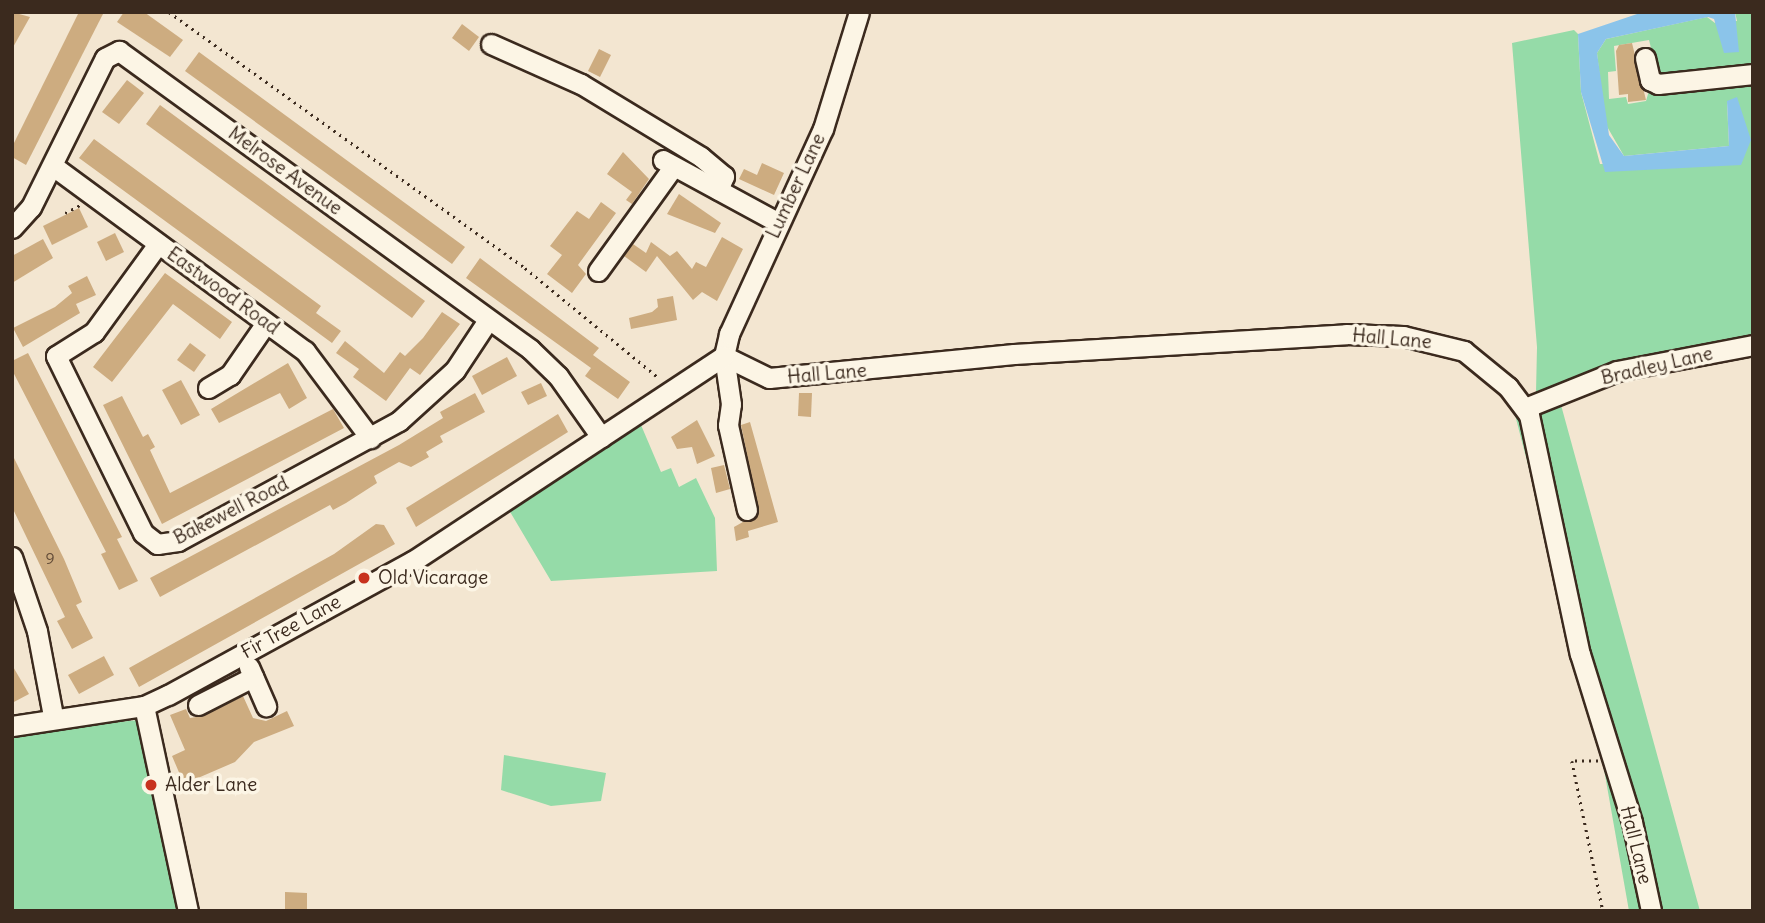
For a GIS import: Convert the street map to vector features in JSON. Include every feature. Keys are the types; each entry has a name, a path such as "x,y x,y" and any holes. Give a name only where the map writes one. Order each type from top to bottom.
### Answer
{"street":[{"name":"Lumber Lane","path":"724,356 733,321 823,129 859,12"},
{"path":"491,44 581,84 701,157 724,176 718,190"},
{"name":"Melrose Avenue","path":"12,228 31,207 105,58 119,51 550,366 601,437"},
{"path":"1645,58 1650,80 1658,84 1753,74"},
{"path":"598,271 668,163 779,223"},
{"name":"Eastwood Road","path":"53,166 314,359 370,438"},
{"name":"Bakewell Road","path":"158,244 94,332 56,356 147,538 173,543 370,438 438,388 488,320"},
{"path":"208,388 230,374 266,323"},
{"name":"Hall Lane","path":"724,356 769,378 814,377 1014,354 1346,334 1403,336 1464,351 1527,412 1580,654 1613,761 1651,911"},
{"name":"Bradley Lane","path":"1527,412 1617,371 1753,345"},
{"name":"Fir Tree Lane","path":"12,726 53,716 144,706 414,561 724,356"},
{"path":"724,356 732,404 728,425 747,510"},
{"path":"12,557 37,631 53,716"},
{"path":"243,654 266,706"},
{"path":"198,705 253,677"},
{"path":"144,706 188,911"}],"path":[{"path":"169,12 525,268 634,354 671,391"},
{"path":"65,213 87,201"},
{"path":"1603,911 1572,761 1613,761"}],"green space":[{"path":"1735,12 1753,12 1753,71 1659,80 1649,40 1614,46 1616,71 1608,72 1609,99 1626,97 1628,104 1646,101 1650,87 1753,77 1753,338 1536,392 1537,347 1512,43 1574,30 1578,34 1581,92 1600,164 1741,165 1727,101 1729,146 1624,156 1605,123 1597,53 1606,39 1707,17 1715,23 1737,21"},
{"path":"1512,403 1561,405 1700,911 1629,911 1599,741"},
{"path":"641,425 661,472 671,468 679,487 696,478 715,518 717,571 551,581 509,510"},
{"path":"139,720 180,911 12,911 12,738 25,731"},
{"path":"504,755 606,773 601,801 551,806 501,790"}],"water":[{"path":"1643,12 1735,12 1739,52 1724,53 1714,19 1708,17 1606,39 1597,53 1609,135 1624,156 1729,146 1727,101 1737,97 1751,140 1741,165 1605,172 1581,92 1578,34"}],"building":[{"path":"12,12 30,17 12,49"},
{"path":"79,12 104,12 26,165 12,157 12,147"},
{"path":"124,12 144,12 183,40 170,57 117,22"},
{"path":"462,24 479,37 469,51 452,38"},
{"path":"1632,43 1646,100 1628,102 1628,94 1619,95 1616,51 1619,45"},
{"path":"599,49 611,55 600,77 588,71"},
{"path":"199,52 465,247 452,264 185,71"},
{"path":"127,80 144,93 119,124 102,112"},
{"path":"160,105 425,301 412,318 146,124"},
{"path":"94,139 321,306 316,313 341,331 332,343 79,158"},
{"path":"623,152 649,179 632,204 626,200 632,192 607,174"},
{"path":"762,163 784,173 774,195 739,179 744,169 757,175"},
{"path":"679,194 721,223 715,233 667,214"},
{"path":"601,202 616,213 578,265 586,274 572,293 547,274 562,255 550,246 577,211 589,219"},
{"path":"79,208 88,227 52,245 43,226"},
{"path":"115,233 124,252 106,261 97,242"},
{"path":"722,237 743,249 717,301 702,292 693,300 657,256 646,272 624,256 633,244 646,253 651,242 670,256 677,251 692,269 696,262 706,267"},
{"path":"43,239 53,258 12,283 12,256"},
{"path":"480,258 599,348 593,355 630,382 618,399 585,376 591,368 466,278"},
{"path":"165,273 232,322 220,339 173,304 112,382 93,367"},
{"path":"87,276 96,295 76,304 80,313 23,347 13,328 55,307 72,293 68,286"},
{"path":"673,296 677,320 631,329 629,318 652,312 658,307 657,299"},
{"path":"442,312 460,324 420,375 410,368 386,401 353,377 359,369 336,353 345,341 384,373 400,352 405,356 423,338"},
{"path":"190,343 206,355 194,372 177,360"},
{"path":"28,353 122,537 117,539 138,581 119,590 101,554 106,552 12,370 12,361"},
{"path":"507,357 517,376 482,395 472,376"},
{"path":"288,363 307,398 289,409 280,393 219,423 211,409"},
{"path":"181,380 200,415 181,425 162,390"},
{"path":"541,383 547,396 528,405 521,392"},
{"path":"475,393 485,412 440,436 443,442 426,452 429,457 411,467 399,462 374,476 377,483 346,503 333,510 330,505 160,597 150,578 399,445 443,418 440,412"},
{"path":"799,393 812,393 811,417 798,416"},
{"path":"122,396 143,437 148,434 155,447 150,450 170,493 333,409 344,428 162,524 103,405"},
{"path":"558,414 568,432 416,527 406,508"},
{"path":"697,420 715,456 697,464 692,447 677,449 671,437"},
{"path":"750,422 778,522 748,531 749,537 736,541 734,527 759,513 741,425"},
{"path":"12,454 64,559 82,602 76,605 93,638 72,649 57,621 65,617 12,507"},
{"path":"724,465 730,489 716,493 711,468"},
{"path":"376,524 384,525 395,544 139,687 129,668 334,554"},
{"path":"104,656 114,675 79,694 68,675"},
{"path":"12,665 29,694 12,703"},
{"path":"243,696 253,718 266,721 287,711 294,726 254,742 235,762 184,784 172,756 185,750 170,715 186,709 190,718 203,716"},
{"path":"285,892 307,893 307,911 285,911"}],"place":[{"name":"Old Vicarage","path":"364,578"},
{"name":"Alder Lane","path":"151,785"}]}
